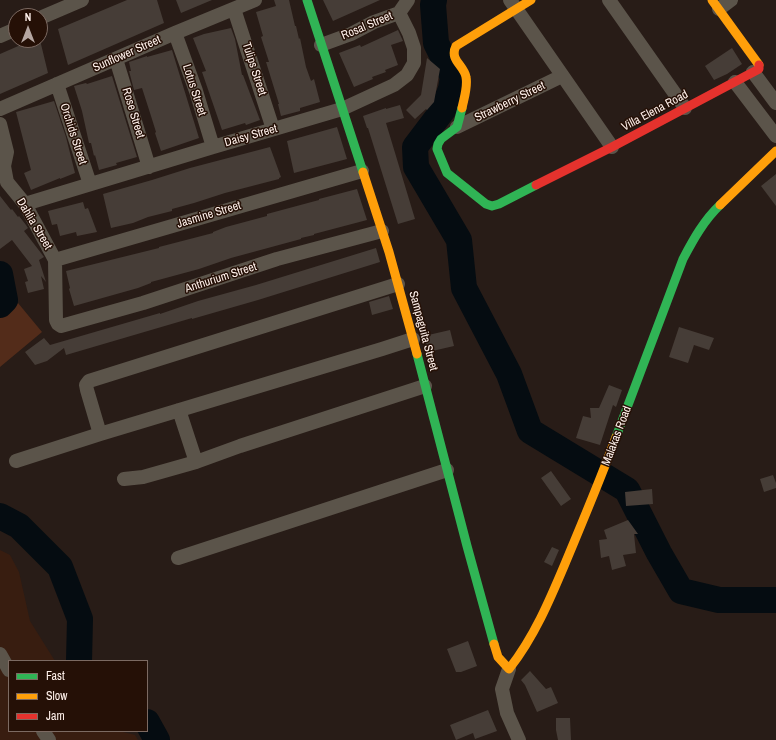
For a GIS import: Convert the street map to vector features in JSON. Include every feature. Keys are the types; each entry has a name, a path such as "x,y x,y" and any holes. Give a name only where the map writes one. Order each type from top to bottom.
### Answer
{"street":[{"path":"48,15 82,0"},
{"name":"Sunflower Street","path":"0,109 175,33 256,0"},
{"name":"Sampaguita Street","path":"307,0 389,252 498,657 509,668"},
{"name":"Rosal Street","path":"322,45 351,34 374,22 399,13 408,0"},
{"path":"457,127 466,90 466,76 454,56 456,46 513,5 531,0"},
{"path":"609,0 685,108"},
{"path":"731,0 716,4 759,65 759,69 753,72 776,103"},
{"path":"513,5 612,147"},
{"name":"Tulips Street","path":"234,9 273,129"},
{"name":"Daisy Street","path":"25,204 342,109 394,85 407,75 414,63 414,48 409,33 399,13"},
{"name":"Lotus Street","path":"175,33 196,91 213,147"},
{"name":"Rose Street","path":"116,59 149,167"},
{"name":"Villa Elena Road","path":"457,127 440,140 438,144 437,149 447,173 486,204 492,206 499,204 612,147 753,72"},
{"name":"Strawberry Street","path":"457,127 562,76"},
{"path":"735,82 776,136"},
{"name":"Orchids Street","path":"57,84 90,184"},
{"name":"Dahlia Street","path":"0,124 7,152 4,166 7,182 25,204 55,260 56,320 61,326"},
{"name":"Malakas Road","path":"519,740 506,713 502,689 509,668 520,655 547,606 596,491 683,259 698,233 715,209 776,151"},
{"name":"Jasmine Street","path":"55,260 138,237 362,170"},
{"name":"Anthurium Street","path":"61,326 144,303 277,259 382,232"},
{"path":"100,434 87,390 86,385 88,380 398,284"},
{"path":"16,461 179,410 382,350 413,339"},
{"path":"124,478 142,477 196,462 240,446 425,386"},
{"path":"179,410 196,462"},
{"path":"178,558 447,470"},
{"path":"0,654 8,668"}],"shaded area":[{"path":"18,303 42,332 0,367 0,318"},
{"path":"0,550 10,555 19,572 30,621 54,660 8,660 8,732 123,732 135,735 138,740 0,740"}],"building":[{"path":"127,0 157,0 164,23 68,65 58,29"},
{"path":"176,0 212,0 181,13"},
{"path":"274,0 289,0 295,26 299,39 300,38 306,67 311,81 314,79 320,102 300,108 300,111 281,116 279,104 266,62 269,62 261,37 263,36 256,12 276,6"},
{"path":"323,0 380,0 333,21"},
{"path":"231,28 235,39 242,75 260,120 246,125 245,123 222,130 202,72 206,71 193,38"},
{"path":"398,30 403,41 391,45 398,65 385,70 386,72 372,77 373,79 354,87 339,53 360,45 361,47"},
{"path":"14,48 42,48 48,73 0,94 0,54"},
{"path":"732,48 742,64 727,74 714,80 705,66"},
{"path":"172,50 199,138 161,151 142,88 134,90 129,71 131,71 129,62"},
{"path":"427,58 440,69 434,102 427,110 426,109 415,119 406,110 421,95"},
{"path":"112,76 137,157 99,170 91,143 89,143 82,111 74,86 87,84"},
{"path":"54,101 66,137 75,173 31,190 24,173 31,170 16,112"},
{"path":"400,105 404,118 386,123 415,219 398,224 363,116"},
{"path":"337,127 347,159 294,173 287,141"},
{"path":"270,147 281,177 279,179 225,193 172,209 172,211 148,217 133,223 111,228 103,194 190,168"},
{"path":"776,174 776,206 761,186"},
{"path":"357,189 367,220 231,258 199,269 151,282 138,288 74,306 66,271 213,233 226,227 267,216 267,214"},
{"path":"0,196 26,225 28,228 24,231 44,257 39,260 46,282 41,276 44,289 28,293 25,282 28,281 24,269 32,266 12,240 0,249"},
{"path":"83,202 85,209 88,208 97,232 77,236 76,232 60,236 57,224 52,225 48,211"},
{"path":"376,248 380,262 258,300 66,355 64,348 47,361 35,365 25,352 44,338 50,345 160,314 198,301 256,285"},
{"path":"389,296 393,309 372,315 369,302"},
{"path":"679,327 714,338 709,350 694,345 688,363 669,357"},
{"path":"450,330 454,346 428,352 424,336"},
{"path":"609,385 622,390 616,407 613,405 600,445 576,438 583,416 591,418 590,408 599,408"},
{"path":"551,471 571,499 561,506 541,478"},
{"path":"773,475 776,488 764,492 760,479"},
{"path":"652,489 653,504 626,506 625,492"},
{"path":"628,520 638,534 634,534 636,553 623,555 626,566 612,570 609,556 601,558 599,540 607,539 604,530"},
{"path":"552,547 559,550 552,566 544,562"},
{"path":"468,641 477,666 461,672 456,672 447,649"},
{"path":"530,671 546,689 551,687 558,703 537,712 525,685 521,680"},
{"path":"488,710 497,731 475,739 473,733 456,740 450,725"},
{"path":"556,718 570,718 571,740 558,740"}],"waterway":[{"path":"434,0 433,5 436,43 453,77 451,89 443,110 415,147 416,167 459,240 464,288 509,374 530,431 627,490 659,553 681,591 719,600 776,600"},
{"path":"0,274 5,300 0,305"},
{"path":"0,516 19,526 60,567 80,619 79,660"},
{"path":"148,724 157,740"}],"traffic: fast":[{"path":"307,0 363,172"},
{"path":"462,108 457,127 441,139 438,144 437,149 447,173 486,204 492,206 499,204 536,185"},
{"path":"616,437 683,259 704,224 720,205"},
{"path":"417,354 494,644"}],"traffic: slow":[{"path":"462,108 466,92 466,77 454,55 456,46 531,0"},
{"path":"712,0 759,65"},
{"path":"720,205 776,151"},
{"path":"363,172 389,252 417,354"},
{"path":"494,644 498,657 509,669 535,630 548,602 616,437"}],"traffic: jam":[{"path":"536,185 612,147 759,69 759,65"}]}
